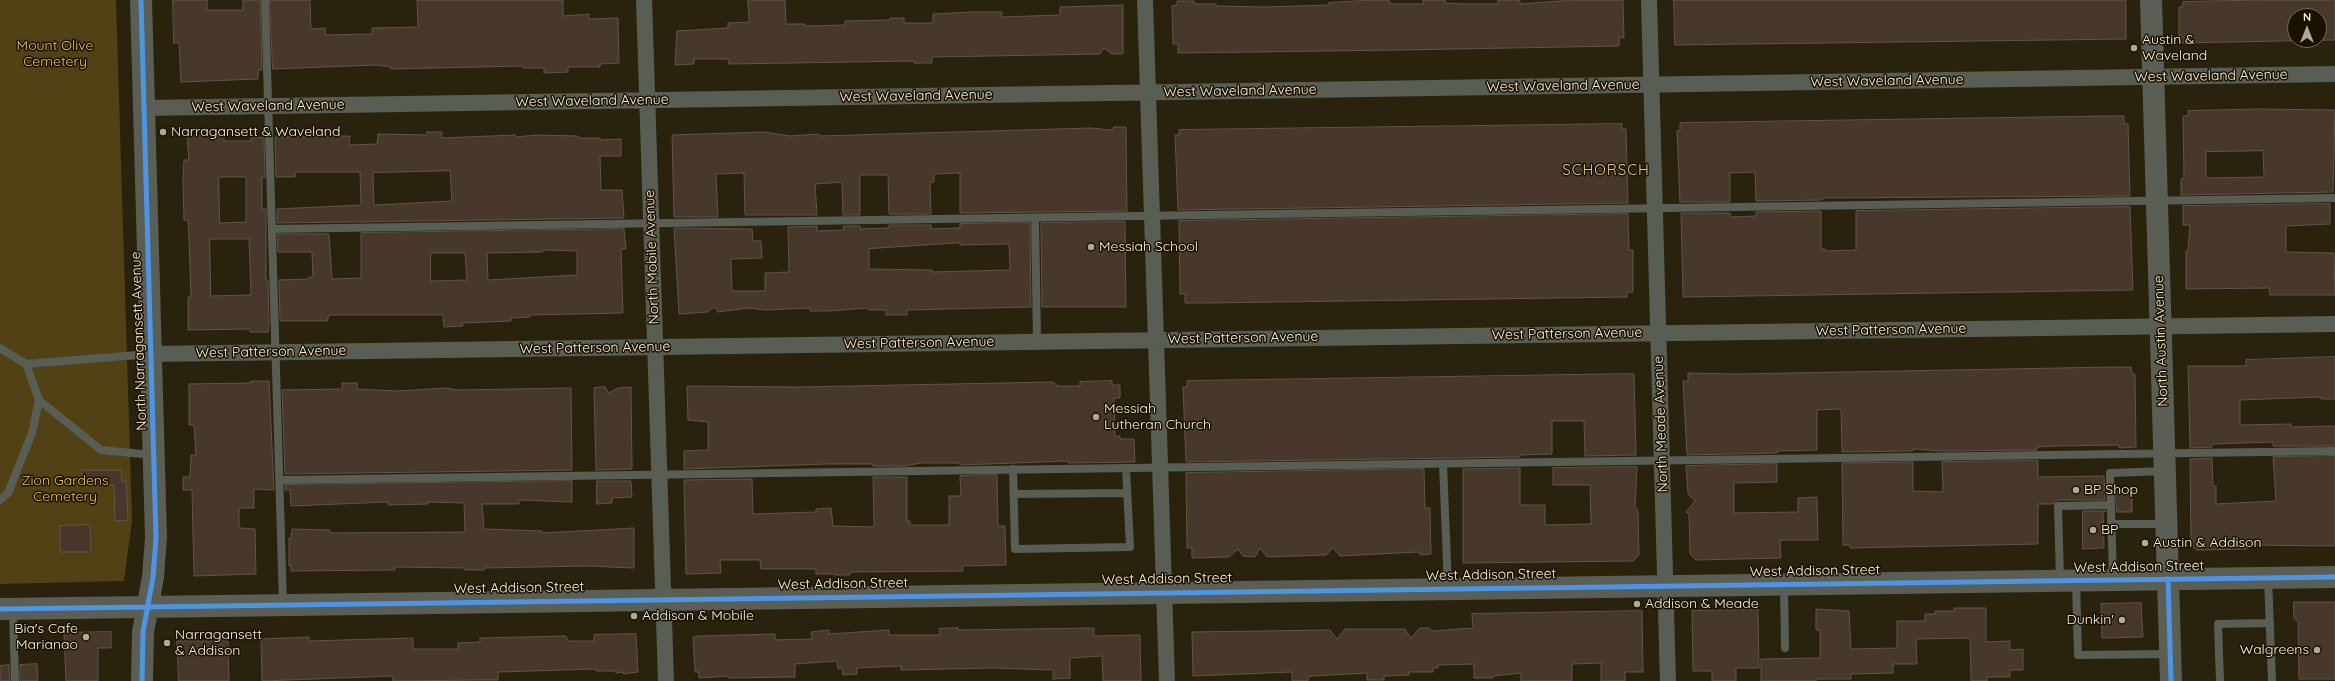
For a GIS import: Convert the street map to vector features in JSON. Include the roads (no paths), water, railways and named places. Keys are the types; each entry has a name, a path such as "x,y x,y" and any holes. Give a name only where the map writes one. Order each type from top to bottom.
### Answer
{"street":[{"name":"North Narragansett Avenue","path":"141,0 156,538 149,606 143,632 142,681"},
{"name":"North Mobile Avenue","path":"644,0 666,681"},
{"path":"1145,0 1167,681"},
{"name":"North Meade Avenue","path":"1649,0 1668,681"},
{"name":"North Austin Avenue","path":"2152,0 2170,681"},
{"name":"West Waveland Avenue","path":"144,108 2335,74"},
{"name":"West Patterson Avenue","path":"151,354 1658,332 2335,324"},
{"name":"West Addison Street","path":"6,609 1164,591 2335,577"}],"lane":[{"path":"264,0 283,604"},
{"path":"272,229 2335,198"},
{"path":"1035,218 1037,341"},
{"path":"0,348 26,364 151,354"},
{"path":"26,364 39,400 101,450 154,456"},
{"path":"0,500 8,493 32,433 39,400"},
{"path":"280,480 1662,460 2164,462 2335,451"},
{"path":"2113,579 2110,473 2164,462"},
{"path":"1443,464 1448,588"},
{"path":"1013,469 1015,549 1130,547 1126,468"},
{"path":"1014,494 1127,493"},
{"path":"2110,505 2058,506 2078,655 2170,654"},
{"path":"2111,524 2166,524"},
{"path":"2268,577 2272,681"},
{"path":"1784,584 1785,648"},
{"path":"6,609 15,681"},
{"path":"2220,681 2218,624 2270,623"}],"place":[{"name":"Austin & Waveland","path":"2134,48"},
{"name":"Narragansett & Waveland","path":"163,132"},
{"name":"Messiah School","path":"1091,247"},
{"name":"Messiah Lutheran Church","path":"1096,417"},
{"name":"BP Shop","path":"2076,490"},
{"name":"BP","path":"2093,530"},
{"name":"Austin & Addison","path":"2145,543"},
{"name":"Addison & Meade","path":"1637,604"},
{"name":"Addison & Mobile","path":"634,616"},
{"name":"Dunkin'","path":"2122,620"},
{"name":"Bia's Cafe Marianao","path":"86,637"},
{"name":"Narragansett & Addison","path":"167,643"},
{"name":"Walgreens","path":"2317,650"}],"district":[{"name":"SCHORSCH","path":"1606,170"}],"park label":[{"name":"Mount Olive Cemetery","path":"55,54"},
{"name":"Zion Gardens Cemetery","path":"65,490"}]}
